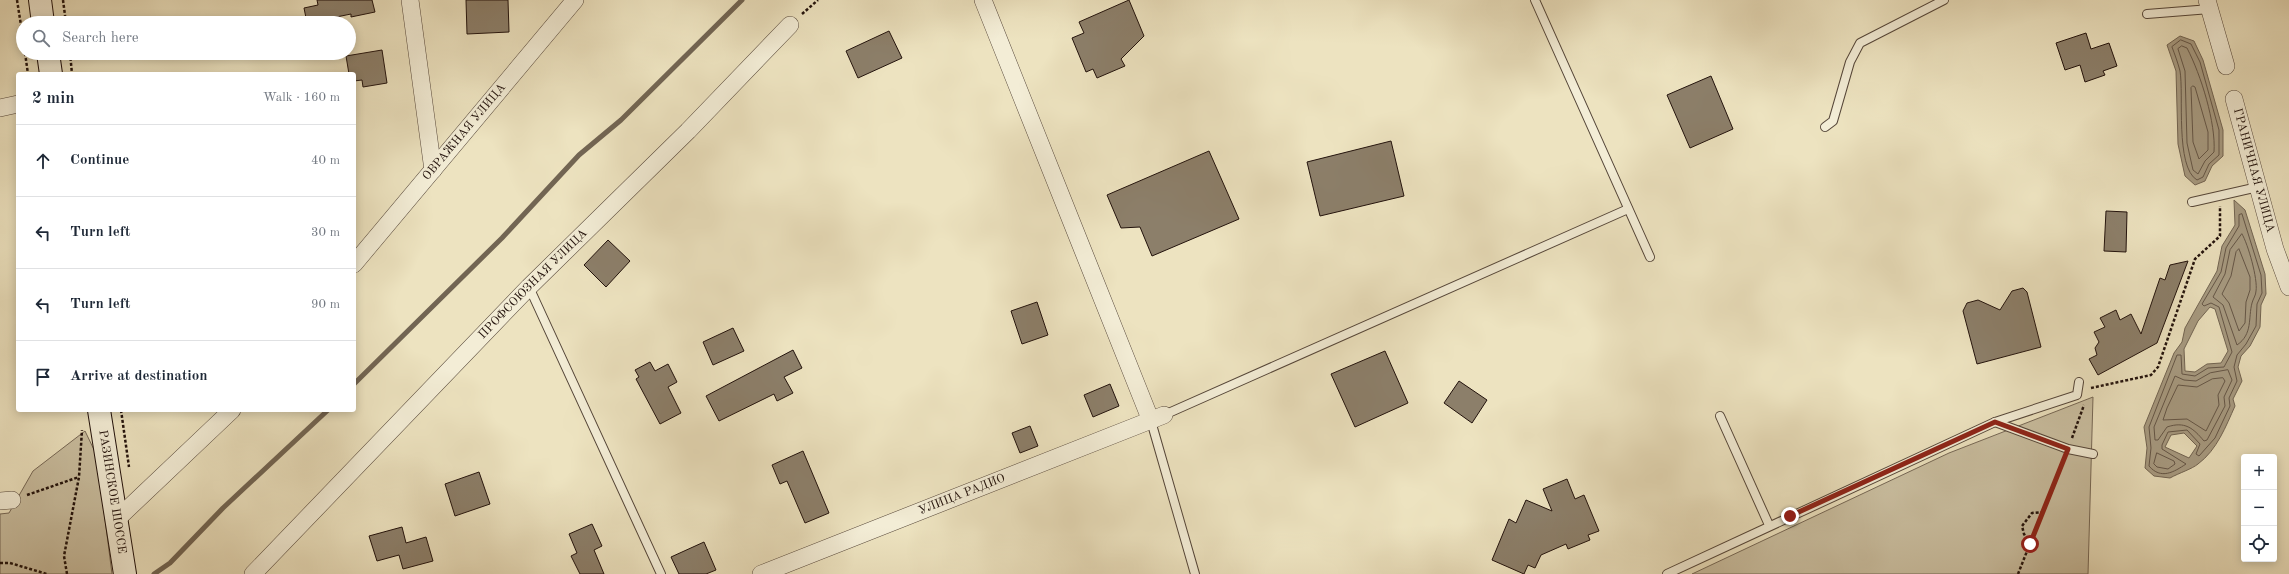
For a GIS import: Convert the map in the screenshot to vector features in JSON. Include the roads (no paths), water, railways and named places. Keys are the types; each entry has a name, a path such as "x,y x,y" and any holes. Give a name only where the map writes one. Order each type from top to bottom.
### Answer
{"main road":[{"path":"40,0 42,16"},
{"path":"49,60 51,72"},
{"name":"РАЗИНСКОЕ ШОССЕ","path":"91,416 115,521 125,574"}],"street":[{"path":"410,0 433,170"},
{"name":"ОВРАЖНАЯ УЛИЦА","path":"356,262 575,0"},
{"path":"983,0 1158,418"},
{"path":"2209,5 2226,66"},
{"name":"ПРОФСОЮЗНАЯ УЛИЦА","path":"253,574 529,287 688,131 790,26"},
{"name":"ГРАНИЧНАЯ УЛИЦА","path":"2234,99 2275,249 2289,287"},
{"path":"0,108 16,104"},
{"path":"115,521 230,412"},
{"name":"УЛИЦА РАДИО","path":"761,574 1158,418"}],"lane":[{"path":"1535,0 1650,257"},
{"path":"1825,126 1833,121 1850,62 1860,43 1944,0"},
{"path":"2147,14 2209,5"},
{"path":"2192,202 2258,188"},
{"path":"1195,574 1158,418 1628,209"},
{"path":"529,287 661,574"},
{"path":"1667,574 1769,525 1995,422 2077,395 2079,382"},
{"path":"1720,416 1769,525"},
{"path":"1995,422 2068,449 2092,454"}],"water":[{"path":"2180,36 2194,41 2203,60 2223,130 2223,156 2212,166 2205,181 2195,185 2185,176 2178,144 2176,71 2167,45"},
{"path":"2234,200 2245,210 2265,274 2266,294 2261,305 2260,327 2250,346 2241,356 2238,367 2242,381 2233,399 2235,406 2216,445 2205,458 2192,468 2170,478 2154,476 2145,468 2147,448 2144,427 2174,353 2182,342 2185,328 2217,271 2222,246 2235,225","holes":["2210,307 2215,309 2228,351 2221,363 2207,364 2195,372 2185,371 2184,349 2198,321","2184,433 2197,446 2189,458 2165,447 2171,435"]}],"waterway":[{"path":"356,382 502,238 579,155 621,120 742,0"},
{"path":"154,574 170,563 223,508 326,412"}]}
